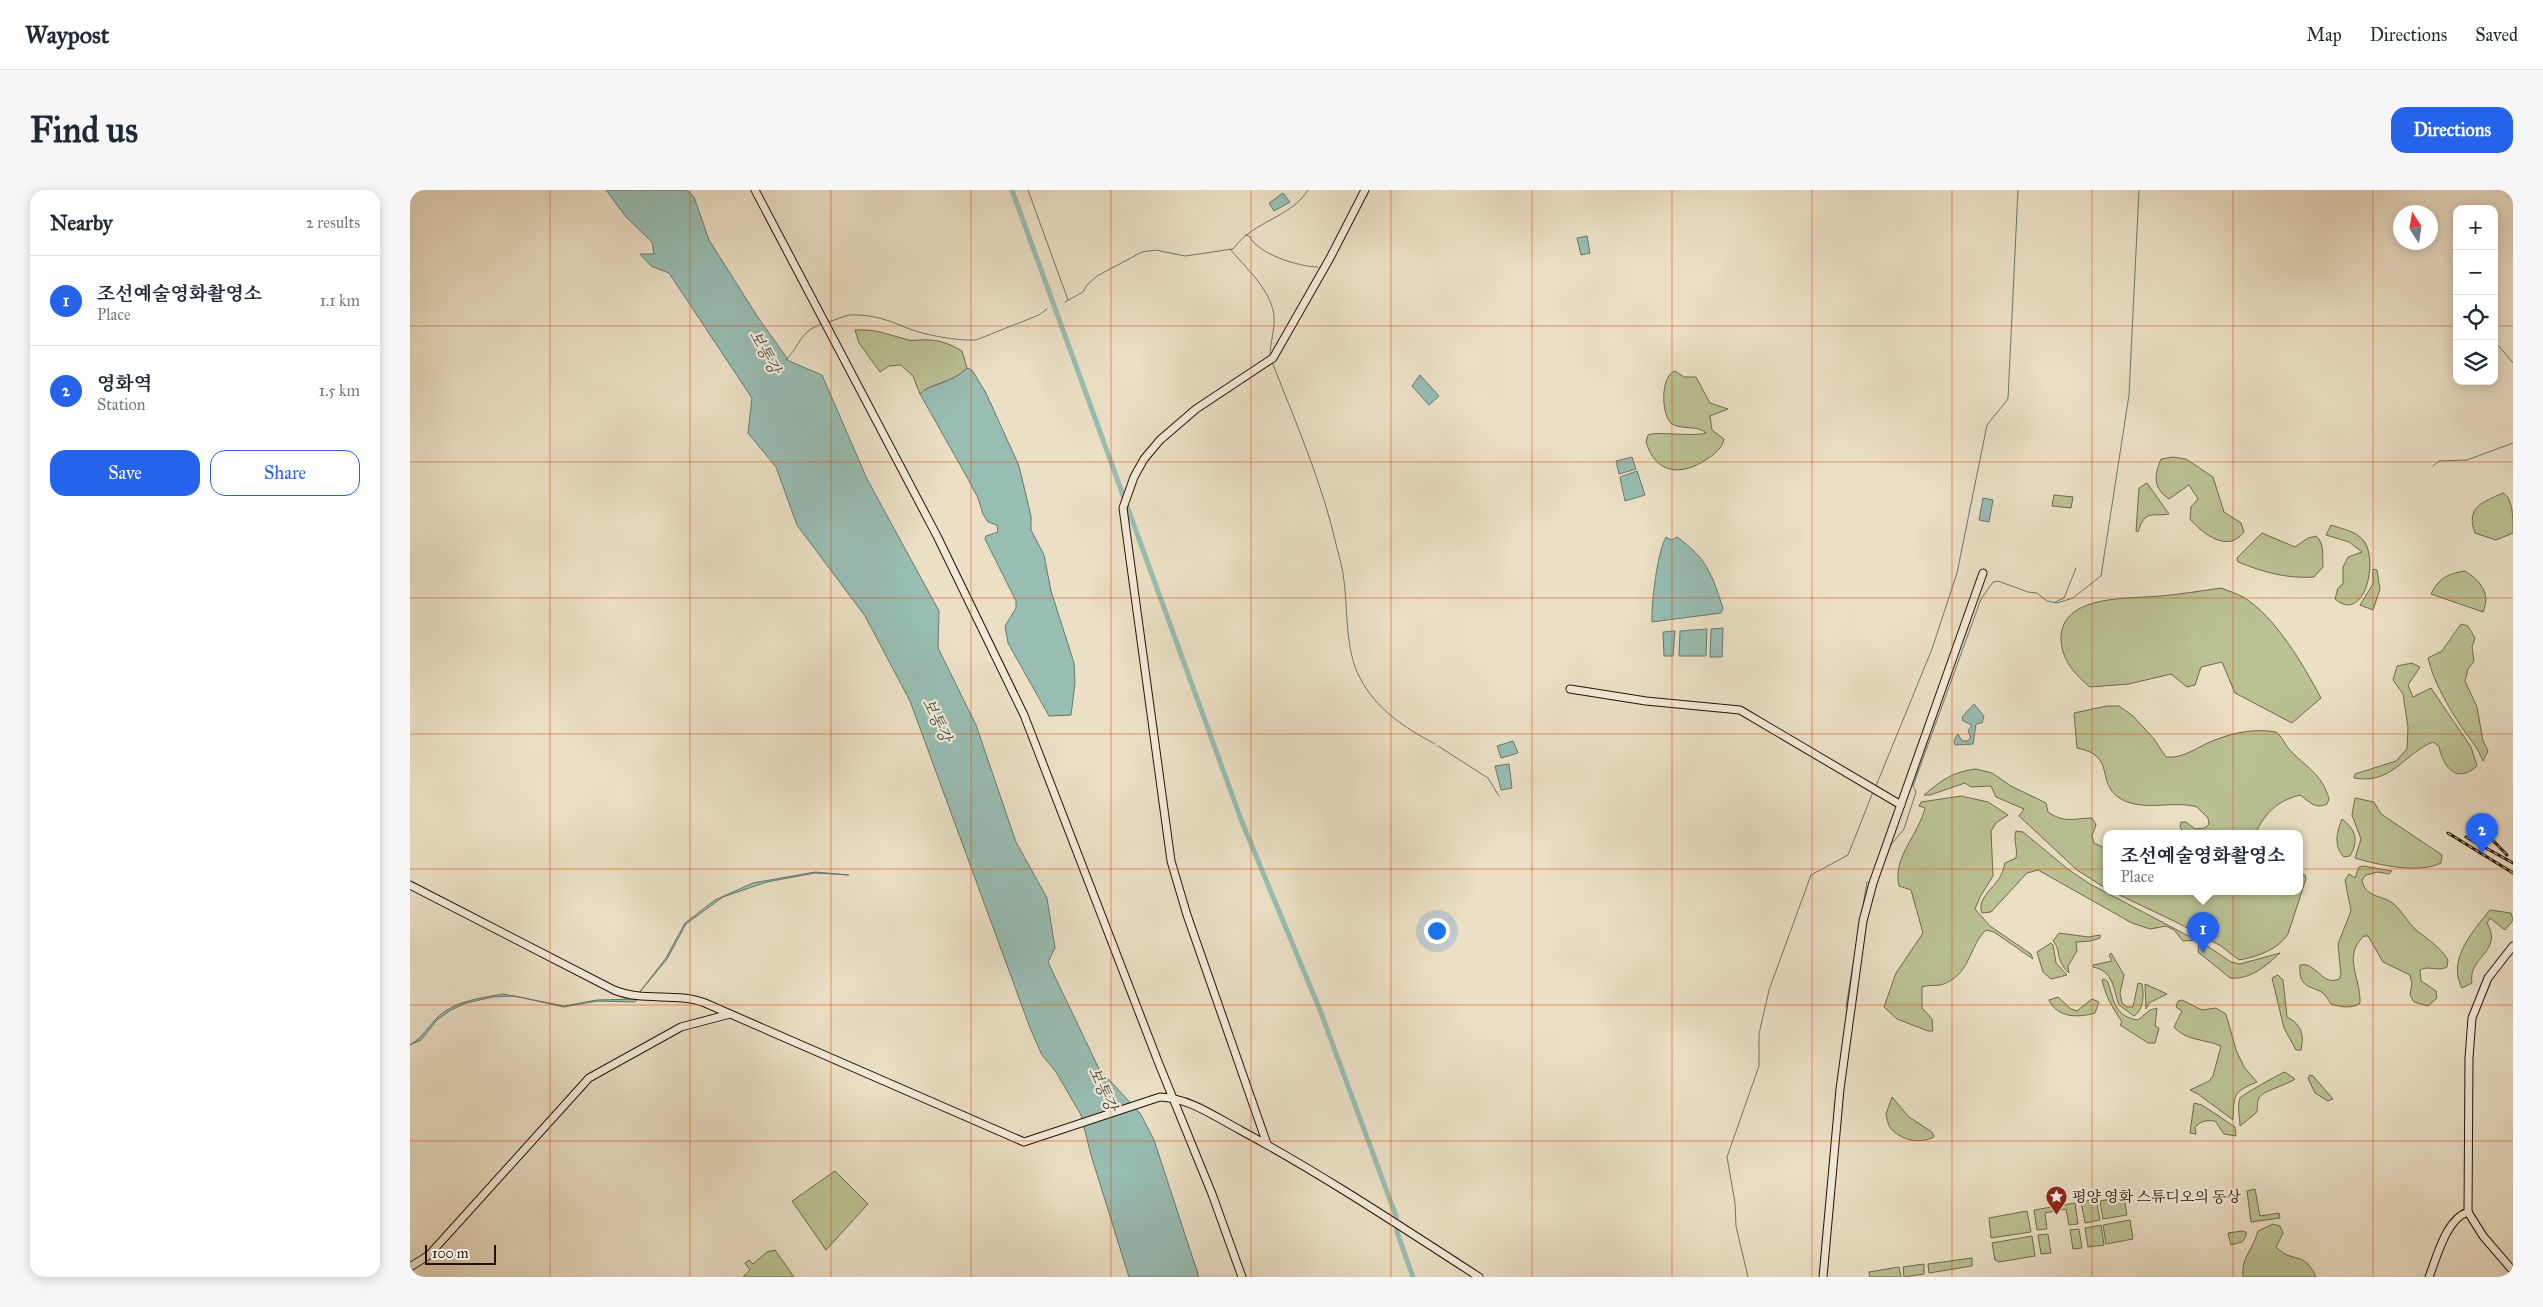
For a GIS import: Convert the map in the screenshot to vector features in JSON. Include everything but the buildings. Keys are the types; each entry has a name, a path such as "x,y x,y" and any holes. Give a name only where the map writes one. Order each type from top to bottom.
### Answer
{"main road":[{"path":"755,190 937,536 1024,715 1212,1194 1242,1277"},
{"path":"1267,1144 1187,915 1171,861 1141,630 1123,518 1126,501 1134,477 1144,458 1160,440 1196,409 1271,360 1330,258 1365,190"},
{"path":"1823,1277 1840,1089 1863,921 1873,883 1983,573"},
{"path":"1570,688 1646,701 1740,710 1902,805"},
{"path":"410,885 614,990 633,996 699,1001 1024,1142 1160,1097 1174,1098 1190,1103 1267,1144 1392,1220 1479,1277"},
{"path":"2513,946 2488,978 2472,1018 2469,1058 2468,1212 2483,1236 2513,1272"},
{"path":"410,1267 429,1255 593,1075 682,1027 730,1014"},
{"path":"2429,1277 2451,1226 2462,1214 2468,1212"}],"green space":[{"path":"855,330 875,331 911,340 933,340 946,343 962,351 967,368 955,377 924,390 920,394 913,376 901,365 889,366 880,372 859,343"},
{"path":"1675,371 1684,377 1696,377 1710,403 1728,409 1710,416 1712,430 1724,439 1720,448 1698,465 1679,470 1663,466 1656,461 1650,453 1646,442 1648,435 1652,434 1706,433 1699,429 1676,426 1672,424 1666,414 1664,389 1666,381"},
{"path":"2173,457 2186,459 2213,477 2224,512 2241,523 2244,532 2238,538 2231,541 2216,539 2202,531 2190,519 2191,507 2198,499 2189,485 2169,499 2160,491 2156,476 2161,459"},
{"path":"2147,483 2169,514 2146,517 2138,532 2136,531 2139,488"},
{"path":"2503,493 2511,504 2513,533 2496,540 2475,533 2472,517 2474,511 2489,499"},
{"path":"2054,495 2073,497 2071,508 2052,506"},
{"path":"2331,525 2357,534 2368,548 2370,560 2367,586 2362,596 2355,603 2346,605 2335,599 2338,588 2343,584 2343,567 2348,557 2362,552 2349,542 2326,535"},
{"path":"2262,533 2295,547 2308,538 2316,536 2322,546 2323,567 2314,577 2294,577 2266,572 2238,562 2237,558"},
{"path":"2373,569 2377,570 2380,589 2373,610 2360,605 2373,584"},
{"path":"2465,571 2476,579 2483,588 2486,599 2483,612 2431,594 2441,580"},
{"path":"2221,588 2243,597 2266,616 2288,643 2321,698 2292,723 2235,693 2222,662 2201,667 2195,685 2187,687 2171,674 2129,684 2090,687 2074,672 2064,654 2061,640 2064,625 2072,614 2084,607 2115,599 2161,596"},
{"path":"2461,624 2468,626 2475,638 2472,647 2474,661 2468,669 2465,681 2477,707 2483,741 2488,751 2483,761 2442,694 2428,658 2442,651"},
{"path":"2412,663 2420,667 2408,685 2413,697 2431,688 2471,747 2477,766 2463,774 2452,771 2444,761 2439,746 2433,742 2423,747 2388,773 2367,779 2354,778 2355,774 2396,761 2407,749 2408,727 2403,694 2393,680 2397,666"},
{"path":"2107,706 2119,706 2133,716 2154,739 2166,757 2183,755 2210,742 2234,734 2251,731 2276,732 2294,755 2317,776 2326,790 2329,799 2327,804 2319,806 2309,802 2300,795 2278,804 2263,820 2257,830 2182,830 2180,827 2181,822 2186,822 2195,829 2205,828 2209,824 2208,818 2197,807 2188,805 2139,805 2121,799 2113,793 2102,763 2090,752 2077,748 2074,713"},
{"path":"1976,769 1992,773 2011,786 2046,803 2048,812 2054,816 2070,820 2092,818 2096,825 2092,836 2094,843 2103,847 2103,886 2077,870 2019,816 2024,809 1996,797 1991,786 1971,787 1965,783 1930,795 1924,795 1936,785 1960,772"},
{"path":"1961,796 1988,802 2008,815 1996,823 1991,831 1993,876 1975,909 1990,926 2031,954 2033,959 1994,932 1986,930 1980,936 1965,966 1954,978 1943,984 1922,987 1922,1008 1932,1019 1933,1031 1928,1031 1897,1019 1884,1007 1896,973 1923,933 1911,890 1899,886 1899,866 1922,818 1925,808 1919,806 1921,802"},
{"path":"2355,798 2374,802 2381,814 2442,855 2441,863 2422,868 2410,868 2387,866 2355,858 2361,839 2352,815"},
{"path":"2342,819 2355,836 2355,845 2350,856 2344,857 2337,843"},
{"path":"2016,831 2023,832 2069,870 2103,891 2103,895 2111,895 2196,940 2183,941 2174,930 2166,926 2150,929 2132,923 2038,870 2027,873 1991,912 1982,913 1981,908 1984,898 1998,880 2005,863 2016,858"},
{"path":"2359,867 2392,871 2389,874 2378,872 2366,875 2362,880 2366,890 2395,905 2414,928 2436,946 2448,960 2447,967 2420,970 2421,981 2436,991 2437,998 2428,1006 2414,1002 2410,995 2412,984 2410,975 2383,962 2368,936 2364,936 2354,951 2354,968 2360,994 2360,1003 2357,1005 2346,1007 2331,1004 2324,994 2308,986 2302,979 2300,965 2310,967 2328,980 2339,979 2341,975 2338,944 2351,911 2345,880 2349,874 2355,878"},
{"path":"2303,875 2306,879 2303,888"},
{"path":"2119,895 2301,895 2288,934 2279,944 2267,952 2253,957 2239,960 2221,946"},
{"path":"2490,910 2511,913 2513,920 2505,930 2490,918 2487,923 2491,933 2491,941 2475,967 2472,974 2472,983 2462,988 2458,978 2460,957 2469,937"},
{"path":"2059,933 2088,937 2100,935 2100,938 2076,942 2077,951 2068,966 2069,973 2061,964 2056,945 2053,941"},
{"path":"2051,943 2056,963 2067,975 2051,979 2043,972 2037,952"},
{"path":"2203,943 2231,962 2240,964 2280,953 2251,974 2244,977 2230,978 2198,952 2199,945"},
{"path":"2111,953 2124,975 2120,993 2122,1003 2127,1007 2133,1007 2138,983 2142,984 2143,997 2140,1010 2134,1016 2119,1005 2112,982 2105,972 2093,967 2093,965 2112,961 2109,955"},
{"path":"2278,975 2283,980 2287,1017 2296,1023 2301,1030 2301,1050 2296,1050 2284,1028 2272,978"},
{"path":"2104,979 2108,982 2114,1002 2124,1015 2138,1020 2150,1010 2157,1008 2155,1026 2159,1028 2155,1043 2148,1043 2120,1025 2122,1022 2108,997 2102,980"},
{"path":"2145,984 2167,994 2149,1003 2146,1009"},
{"path":"2058,997 2071,1009 2077,1011 2092,999 2099,1002 2095,1013 2076,1016 2063,1013 2053,1006 2049,1000"},
{"path":"2182,1000 2202,1010 2216,1008 2226,1014 2236,1050 2244,1067 2257,1082 2236,1095 2233,1120 2190,1090 2209,1081 2213,1076 2221,1046 2184,1035 2174,1027 2182,1011 2176,1007 2178,1001"},
{"path":"2285,1072 2295,1079 2261,1095 2258,1100 2256,1113 2240,1126 2240,1098"},
{"path":"2310,1075 2333,1099 2328,1101 2315,1093 2308,1078"},
{"path":"1892,1097 1909,1117 1932,1132 1934,1137 1918,1141 1912,1140 1902,1137 1892,1130 1886,1114"},
{"path":"2194,1103 2202,1105 2235,1127 2236,1136 2224,1134 2215,1121 2204,1121 2195,1127 2196,1134 2190,1133"},
{"path":"835,1171 868,1204 826,1250 792,1201"},
{"path":"2255,1189 2260,1216 2279,1213 2280,1218 2251,1222 2247,1191"},
{"path":"2124,1197 2127,1215 2103,1219 2100,1201"},
{"path":"2096,1199 2100,1220 2085,1223 2081,1202"},
{"path":"2075,1203 2078,1224 2069,1225 2066,1209 2045,1213 2047,1229 2037,1230 2034,1210"},
{"path":"2027,1211 2031,1232 1991,1238 1989,1218"},
{"path":"2130,1220 2133,1239 2106,1244 2103,1225"},
{"path":"2273,1224 2280,1226 2283,1233 2276,1247 2282,1252 2307,1263 2316,1277 2243,1277 2244,1264 2258,1231"},
{"path":"2101,1225 2104,1245 2088,1247 2085,1228"},
{"path":"2079,1229 2082,1248 2073,1249 2070,1230"},
{"path":"2246,1232 2246,1236 2242,1242 2231,1245 2228,1233"},
{"path":"2048,1234 2051,1253 2041,1254 2038,1235"},
{"path":"2032,1236 2035,1256 1999,1262 1995,1260 1992,1243"},
{"path":"775,1250 794,1277 743,1277 750,1270 745,1263 749,1260 753,1264 767,1252"},
{"path":"1972,1258 1972,1266 1929,1273 1928,1264"},
{"path":"1924,1264 1924,1274 1904,1277 1903,1267"},
{"path":"1899,1267 1901,1277 1870,1277 1869,1272"}],"water":[{"name":"보통강","path":"606,190 687,190 694,197 709,240 757,316 789,361 822,375 867,479 939,611 938,648 976,725 1016,842 1047,898 1055,948 1048,962 1099,1069 1140,1113 1154,1140 1199,1277 1129,1277 1091,1155 1081,1115 1056,1072 1042,1055 1030,1028 910,701 865,616 797,525 776,467 748,433 752,398 669,273 651,266 640,254 654,254 652,242 626,217"},
{"path":"1283,193 1290,202 1274,211 1269,203"},
{"path":"1587,236 1590,253 1581,255 1577,238"},
{"path":"967,368 972,370 986,393 1019,466 1031,516 1031,530 1044,555 1051,591 1074,663 1075,683 1071,715 1049,716 1008,643 1005,626 1016,608 1016,601 985,539 986,536 998,532 997,525 988,522 983,514 978,498 920,394 929,388 948,381"},
{"path":"1420,375 1439,396 1429,405 1412,386"},
{"path":"1632,457 1636,469 1619,474 1616,461"},
{"path":"1637,471 1645,495 1625,501 1620,477"},
{"path":"1983,498 1993,500 1989,522 1979,520"},
{"path":"1666,537 1672,540 1677,537 1702,560 1715,585 1723,608 1721,613 1652,622 1657,567"},
{"path":"1723,628 1722,657 1710,657 1711,629"},
{"path":"1707,629 1706,656 1679,656 1680,631"},
{"path":"1675,631 1673,656 1664,656 1663,632"},
{"path":"1974,704 1984,716 1982,723 1976,724 1973,744 1955,745 1954,741 1958,734 1962,741 1967,741 1971,738 1968,731 1972,725 1963,721 1962,717"},
{"path":"1513,741 1518,753 1501,758 1497,746"},
{"path":"1509,764 1512,788 1501,790 1495,766"},
{"path":"815,872 849,875 815,873 767,882 723,897 686,924 667,959 639,993 666,958 685,923 715,900 753,883"},
{"path":"503,994 514,996 493,997 466,1003 451,1010 437,1020 421,1040 410,1045 437,1018 451,1008 468,1001"},
{"path":"528,999 564,1006 597,1000 638,999 635,1002 597,1001 564,1007"}],"waterway":[{"path":"1012,190 1242,822 1320,1010 1396,1216 1397,1232 1413,1277"},
{"path":"1028,190 1068,300"},
{"path":"1065,302 1083,292 1087,285 1097,276 1142,252 1156,250 1185,256 1233,249 1251,231 1292,207 1308,190"},
{"path":"1876,786 1932,649 1957,573 1987,425 2008,399 2018,190"},
{"path":"1876,885 1890,846 1904,829 1916,792 1913,786 1981,599 1993,582 1998,581 2028,592 2037,593 2047,601 2057,603 2073,598 2101,576 2129,395 2139,190"},
{"path":"1245,235 1249,236 1270,254 1300,265 1318,267"},
{"path":"1230,249 1257,280 1269,298 1274,317 1270,356"},
{"path":"828,322 850,315 866,315 931,335 960,340 976,340 1039,315 1047,309"},
{"name":"보통강","path":"786,360 805,334 822,324"},
{"path":"2498,345 2513,363"},
{"path":"1272,362 1308,454 1331,524 1343,573 1349,643 1355,667 1374,699 1392,717 1435,744"},
{"path":"2433,466 2439,461 2467,460 2513,443"},
{"path":"2055,602 2064,598 2076,568"},
{"path":"1438,746 1488,778 1499,796"},
{"path":"1748,1277 1736,1226 1735,1203 1727,1157 1759,1066 1759,1034 1769,990 1811,875 1848,855 1873,792"},
{"path":"1846,1007 1867,882 1870,882"}],"railway":[{"path":"2481,828 2507,855"},
{"path":"2448,833 2513,873"},
{"path":"2466,837 2513,863"}],"place":[{"name":"영화역","path":"2482,854"},
{"name":"조선예술영화촬영소","path":"2203,953"},
{"name":"평양 영화 스튜디오의 동상","path":"2056,1216"}]}
